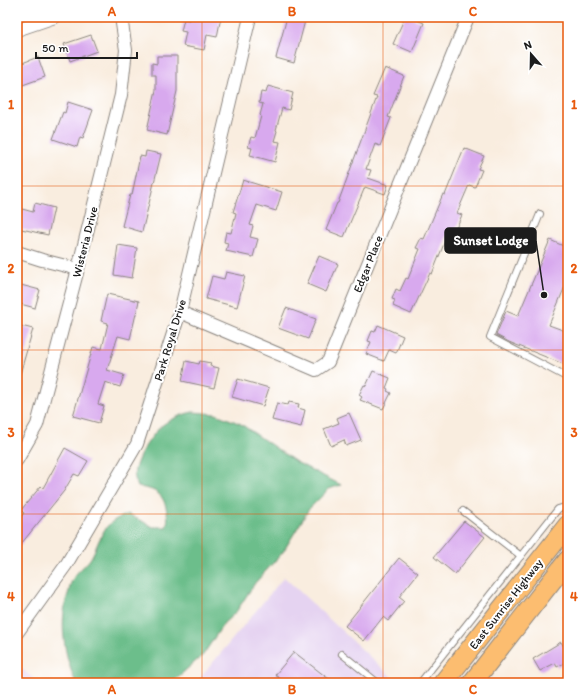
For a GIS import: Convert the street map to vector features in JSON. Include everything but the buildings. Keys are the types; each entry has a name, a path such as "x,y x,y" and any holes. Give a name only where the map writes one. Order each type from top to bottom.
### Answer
{"main road":[{"name":"East Sunrise Highway","path":"443,683 568,524"},
{"name":"East Sunrise Highway","path":"472,683 568,560"}],"street":[{"path":"17,30 55,17"},
{"name":"Wisteria Drive","path":"17,460 37,425 78,269 121,95 126,50 121,17"},
{"name":"Park Royal Drive","path":"17,633 66,565 136,444 180,312 250,17"},
{"name":"Edgar Place","path":"180,312 316,370 328,362 468,17"},
{"path":"17,252 78,269"}],"lane":[{"path":"540,214 490,337 568,378"},
{"path":"420,683 558,508 568,506"},
{"path":"462,511 521,556"},
{"path":"342,654 378,683"}],"shaded area":[{"path":"284,577 398,683 196,683"},
{"path":"17,665 39,683 17,683"}],"green space":[{"path":"193,412 216,414 241,424 296,462 341,485 329,489 309,509 283,552 255,583 236,612 224,623 203,655 171,683 76,683 68,661 63,626 66,602 72,580 92,556 104,530 119,517 128,514 153,527 166,527 168,516 164,501 154,491 138,487 135,478 136,465 144,449 159,428 174,418"}],"place":[{"name":"Sunset Lodge","path":"544,295"}]}
